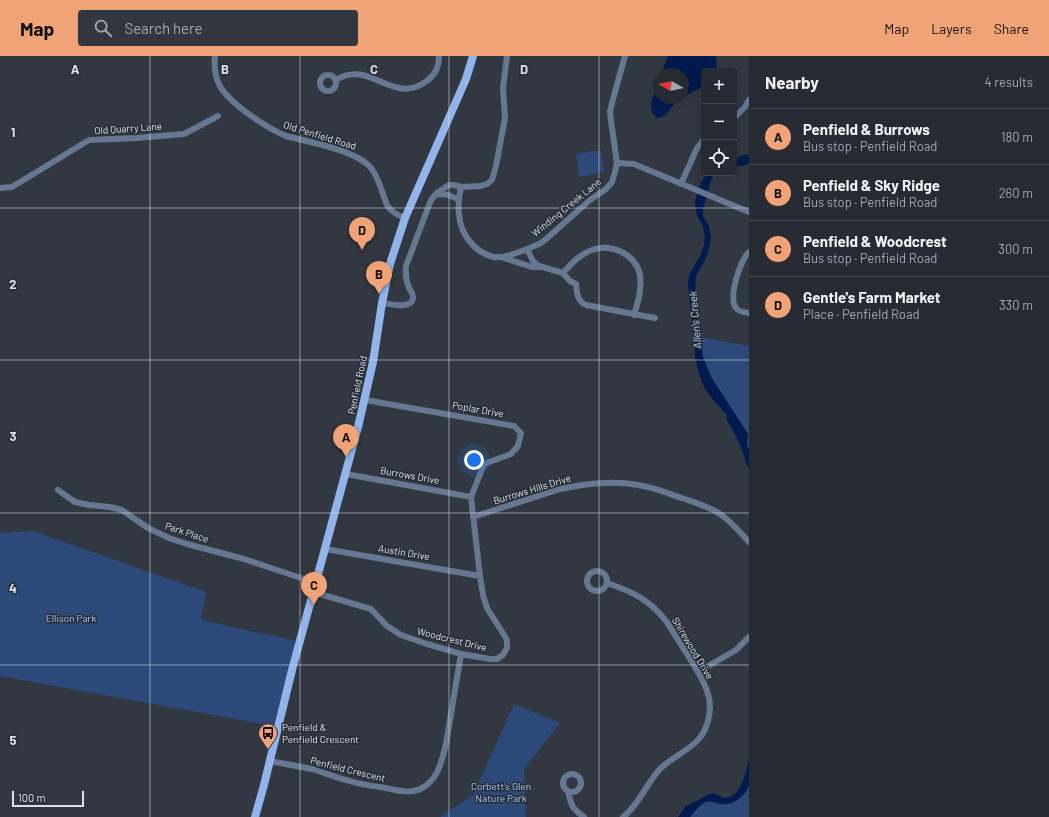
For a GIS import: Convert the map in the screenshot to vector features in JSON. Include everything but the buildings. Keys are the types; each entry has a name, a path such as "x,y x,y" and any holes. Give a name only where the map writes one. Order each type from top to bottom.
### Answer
{"main road":[{"name":"Penfield Road","path":"255,817 287,690 365,400 390,264 405,218 466,79 473,56"}],"street":[{"name":"Old Penfield Road","path":"215,56 215,68 218,82 224,93 237,105 267,127 286,136 346,152 361,159 375,173 389,209 405,218"},
{"path":"336,80 349,74 357,74 402,89 418,88 431,79 439,64 440,56"},
{"path":"382,303 404,305 413,299 413,295 407,284 405,275 406,266 431,200 435,194 449,185 461,187 481,186 488,184 492,180 505,118 503,88 507,56"},
{"path":"625,56 610,111 617,163 634,164 749,212"},
{"path":"737,115 749,100"},
{"name":"Old Quarry Lane","path":"0,188 12,187 89,140 184,134 218,116"},
{"path":"681,184 697,148 703,140"},
{"name":"Winding Creek Lane","path":"461,187 459,216 466,238 480,251 495,257 509,255 541,243 590,200 606,189 612,182 617,163"},
{"path":"435,194 449,194 459,200"},
{"path":"563,273 583,254 591,250 605,248 621,251 632,259 640,274 640,292 634,315"},
{"path":"526,249 533,261 539,266 563,273 570,281 576,284 578,296 582,303 634,315 655,318"},
{"path":"749,252 740,266 733,299 736,309 749,313"},
{"path":"500,256 532,267 544,267"},
{"name":"Poplar Drive","path":"365,400 514,426 521,433 518,446 511,454 484,464 471,497"},
{"name":"Burrows Drive","path":"346,474 471,497"},
{"name":"Burrows Hills Drive","path":"473,517 560,489 588,484 628,483 659,490 706,506 725,517 749,542"},
{"name":"Park Place","path":"58,490 76,502 122,510 148,528 169,538 316,583"},
{"name":"Woodcrest Drive","path":"313,592 370,609 387,626 401,635 427,644 461,654 494,659 501,657 507,648 507,642 486,604 480,576 471,497"},
{"name":"Austin Drive","path":"325,549 480,576"},
{"name":"Shirewood Drive","path":"607,583 631,592 653,606 666,621 698,672 705,686 710,708 708,719 702,735 688,749 670,760 656,774 649,782 633,808 622,817"},
{"path":"698,672 736,650 749,637"},
{"name":"Penfield Crescent","path":"270,761 311,769 355,783 411,792 423,788 436,774 444,753 448,737 461,654"},
{"path":"568,791 571,804 576,811 584,817"}],"green space":[{"path":"601,150 604,172 579,177 576,154"},
{"path":"700,337 749,346 749,450 747,444 748,434 711,377 703,357"},
{"name":"Ellison Park","path":"33,531 206,592 201,620 296,641 274,726 0,676 0,533"},
{"name":"Corbett's Glen Nature Park","path":"514,704 560,723 524,769 526,817 440,817 473,795"},
{"path":"749,785 749,817 690,817 700,806 707,802 721,805 742,796"}],"water":[{"path":"668,56 716,56 717,68 701,68 701,88 689,94 689,68 663,68"},
{"path":"653,97 653,104 674,104 665,115 658,118 652,113"},
{"path":"749,154 749,164 737,166 737,159"},
{"name":"Allen's Creek","path":"706,176 713,176 703,209 703,216 709,226 711,238 705,260 696,276 695,296 703,357 711,377 748,434 747,444 749,450 749,469 739,442 726,418 727,415 705,389 699,374 695,357 688,281 690,273 700,256 704,245 705,237 703,226 696,212 695,201 701,182"},
{"path":"749,760 749,785 742,796 734,802 725,804 708,801 697,809 690,817 678,817 686,806 710,794 713,793 724,798 733,795 742,784"}],"place":[{"name":"Gentle's Farm Market","path":"362,250"},
{"name":"Penfield & Sky Ridge","path":"379,294"},
{"name":"Penfield & Burrows","path":"346,457"},
{"name":"Penfield & Woodcrest","path":"314,605"},
{"name":"Penfield & Penfield Crescent","path":"268,750"}]}
